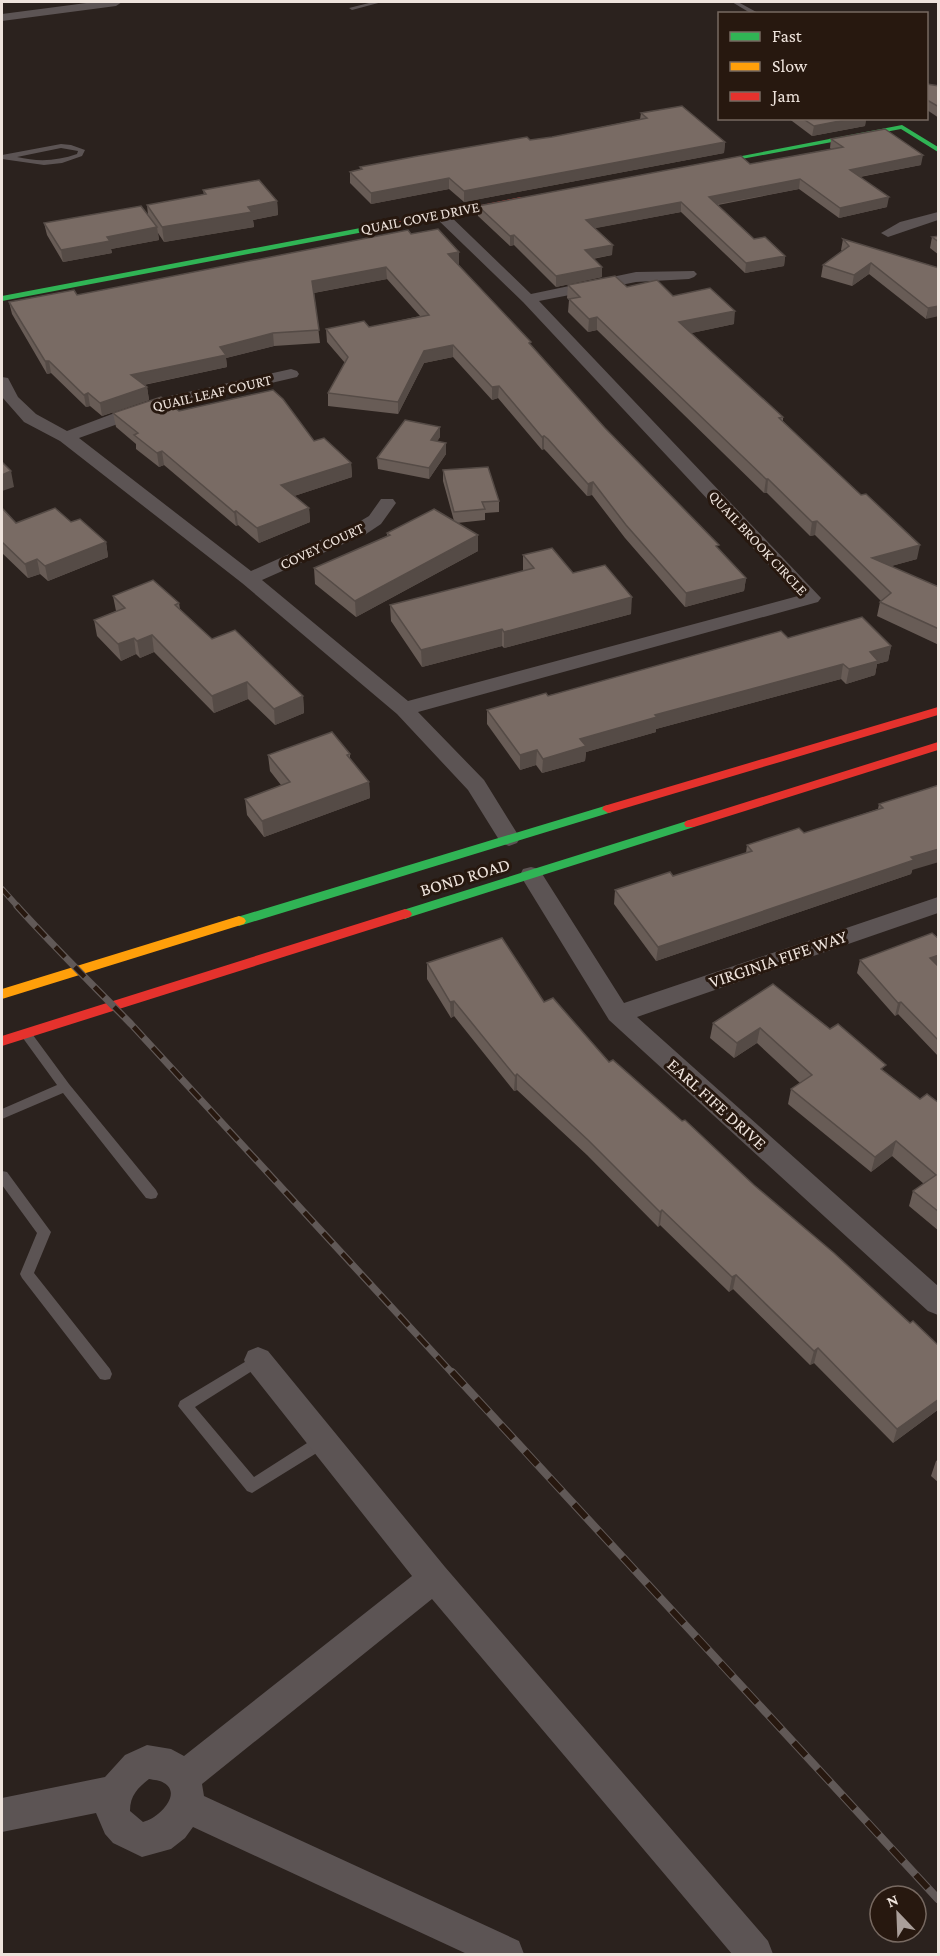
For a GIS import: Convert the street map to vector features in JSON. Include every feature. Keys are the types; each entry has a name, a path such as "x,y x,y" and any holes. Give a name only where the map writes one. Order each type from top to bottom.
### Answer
{"main road":[{"path":"682,168 902,127 939,150"},
{"name":"QUAIL COVE DRIVE","path":"2,299 533,197"},
{"name":"BOND ROAD","path":"2,994 509,838 939,711"},
{"name":"BOND ROAD","path":"2,1041 240,966 532,866 939,746"},
{"path":"757,779 782,758"},
{"path":"481,863 509,838"},
{"path":"240,966 289,934"}],"street":[{"path":"2,18 116,2"},
{"name":"QUAIL BROOK CIRCLE","path":"404,709 811,597 528,298 440,214"},
{"path":"888,232 939,216"},
{"path":"528,298 636,277 689,274"},
{"name":"QUAIL LEAF COURT","path":"66,437 134,412 176,400 291,374"},
{"path":"2,382 11,399 30,418 66,437 249,579 404,709 476,785 509,838"},
{"name":"COVEY COURT","path":"249,579 359,530 375,520 387,503"},
{"name":"EARL FIFE DRIVE","path":"532,866 618,1014 939,1304"},
{"name":"VIRGINIA FIFE WAY","path":"618,1014 939,905"},
{"path":"258,1360 434,1578 756,1954"},
{"path":"184,1792 434,1578"},
{"path":"147,1762 168,1764 174,1767 184,1792 179,1821 168,1832 153,1838 139,1839 126,1833 116,1822 112,1808 114,1792 132,1768 147,1762"},
{"path":"2,1815 114,1792"},
{"path":"184,1792 506,1954"}],"lane":[{"path":"352,8 379,2"},
{"path":"735,2 753,12"},
{"path":"51,146 74,147 82,150 80,155 48,164 30,164 5,157 51,146"},
{"path":"26,1034 152,1194"},
{"path":"2,1114 66,1087"},
{"path":"2,1176 44,1232 27,1274 105,1374"},
{"path":"258,1360 185,1406 252,1486 323,1441"}],"building":[{"path":"928,84 939,86 939,107 928,101"},
{"path":"682,106 725,142 464,191 449,178 371,193 350,172 362,169 360,167 527,137 530,140 552,137 647,118 641,113"},
{"path":"805,120 845,120 814,126"},
{"path":"885,129 923,155 850,170 889,197 840,208 800,179 709,197 754,239 765,237 785,256 746,263 681,202 586,220 613,245 585,250 602,267 556,276 514,235 510,236 478,206 741,156 750,164 843,147 831,139"},
{"path":"259,180 277,201 248,207 252,212 162,227 147,205 206,194 203,190"},
{"path":"141,206 157,227 107,237 110,241 61,250 44,223"},
{"path":"438,229 459,252 448,254 531,342 529,343 605,428 719,545 716,546 746,578 686,593 626,525 593,482 588,484 548,439 542,437 499,386 492,387 453,345 424,351 398,402 328,393 348,357 326,329 364,321 369,327 429,315 386,267 312,281 319,330 273,333 220,347 226,355 131,375 147,387 100,403 88,393 84,395 49,361 45,361 9,302 74,290 77,295 408,230 411,234"},
{"path":"843,239 939,268 939,306 928,308 871,263 854,275 823,265 849,246"},
{"path":"615,276 627,287 657,280 673,296 710,288 735,311 679,322 783,417 779,418 861,495 866,494 920,545 872,558 939,587 939,629 880,602 891,593 817,521 812,522 766,479 597,317 589,319 569,299 580,297 568,285"},
{"path":"273,390 283,399 314,441 324,438 351,463 281,485 309,508 257,528 236,511 234,512 162,451 157,453 134,435 138,433 113,413 161,397 179,411"},
{"path":"405,420 440,427 431,440 446,443 429,468 377,458"},
{"path":"2,462 11,471 2,475"},
{"path":"488,467 499,501 482,502 485,509 454,512 443,470"},
{"path":"2,508 16,523 55,508 71,522 80,519 106,542 45,566 37,559 25,564 2,542"},
{"path":"434,509 478,535 355,601 314,568 390,535 387,533"},
{"path":"552,548 573,573 605,565 632,597 504,632 502,629 421,650 390,605 534,568 523,555"},
{"path":"153,580 179,603 175,605 212,639 235,630 303,696 274,709 247,682 212,696 152,635 137,641 134,638 118,644 94,620 125,608 113,596"},
{"path":"862,617 891,646 870,652 878,661 849,669 843,664 655,715 657,717 580,739 586,746 543,759 537,750 520,755 487,710 546,693 548,696 781,631 788,638"},
{"path":"332,732 369,782 262,821 245,799 290,782 268,755"},
{"path":"939,785 939,849 911,857 914,860 658,947 615,890 670,872 673,876 752,851 747,845 799,828 804,833 883,808 879,804"},
{"path":"932,933 939,939 939,955 930,958 939,967 939,1041 901,1002 898,1003 860,960"},
{"path":"502,938 544,1002 553,998 609,1062 613,1060 682,1121 685,1120 754,1185 939,1346 939,1399 897,1429 818,1348 814,1351 736,1275 732,1277 662,1210 660,1212 588,1140 517,1074 515,1076 454,1001 450,1002 427,963"},
{"path":"773,984 830,1029 838,1024 886,1065 881,1069 920,1099 927,1094 939,1103 939,1212 913,1191 936,1175 896,1141 875,1157 791,1089 812,1075 760,1028 737,1043 713,1023"}],"railway":[{"path":"2,889 19,908"},
{"path":"17,906 131,1024 453,1374"},
{"path":"452,1372 938,1899"}],"traffic: fast":[{"path":"699,165 902,127 938,150"},
{"path":"2,299 392,224"},
{"path":"239,921 608,809"},
{"path":"405,914 690,824"}],"traffic: slow":[{"path":"2,994 239,921"}],"traffic: jam":[{"path":"392,224 521,199"},
{"path":"608,809 938,711"},
{"path":"690,824 938,746"},
{"path":"2,1041 405,914"}]}
